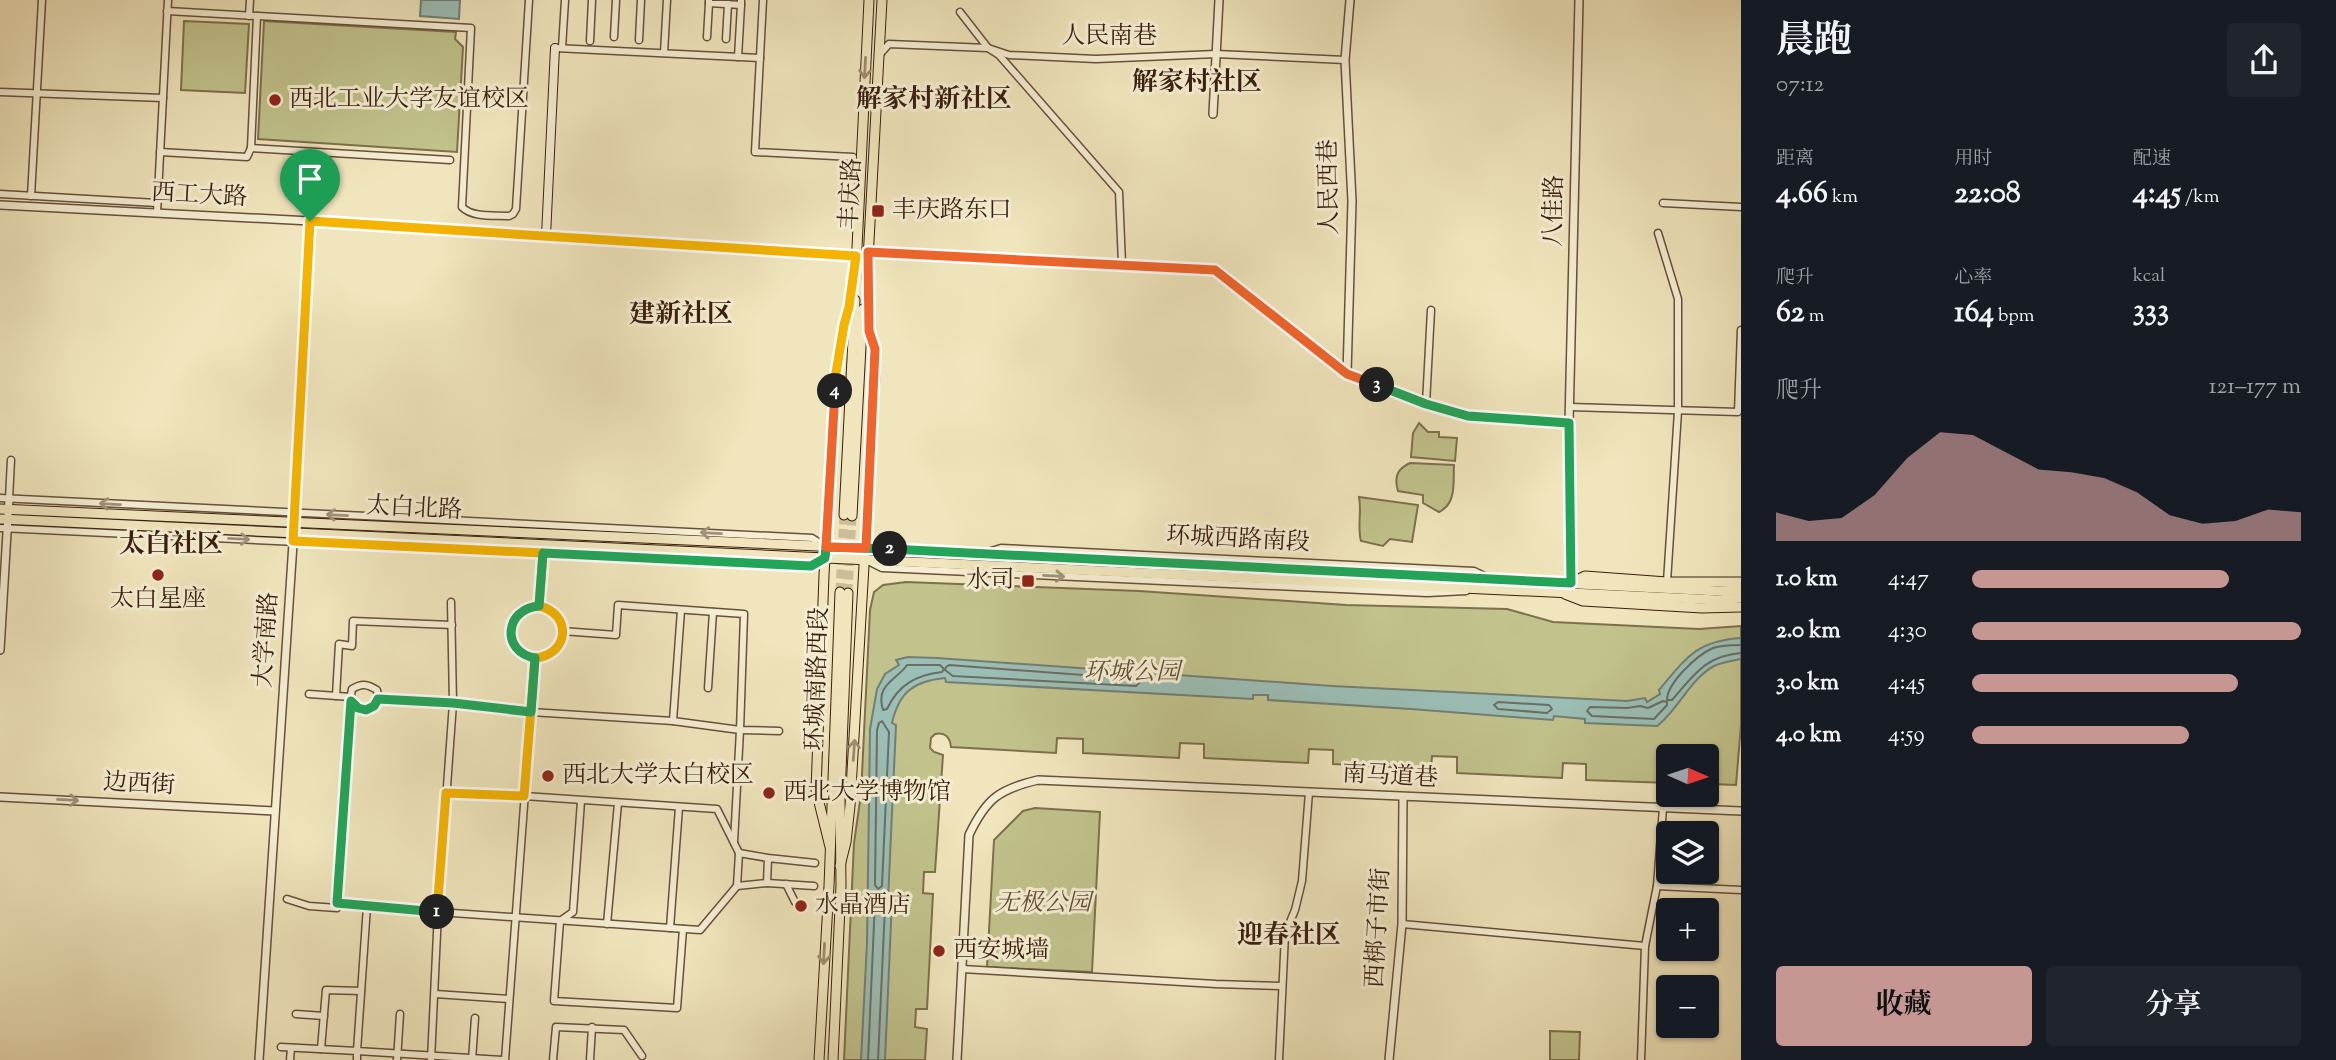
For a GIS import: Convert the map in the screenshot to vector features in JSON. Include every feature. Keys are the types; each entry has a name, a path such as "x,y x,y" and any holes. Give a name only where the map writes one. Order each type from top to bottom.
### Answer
{"main road":[{"name":"丰庆路","path":"869,0 856,259 848,515 867,273 882,0"},
{"path":"546,236 559,48"},
{"path":"830,847 816,790 825,558 836,373 856,259"},
{"path":"840,866 850,806 866,548 875,349 869,331 867,273"},
{"name":"太白北路","path":"4,519 294,532 826,547"},
{"name":"太白北路","path":"294,532 543,549 865,559"},
{"name":"环城西路南段","path":"826,547 1741,590"},
{"name":"环城西路南段","path":"865,559 1718,600 1741,598"},
{"path":"1571,583 1585,576 1667,582 1741,582"},
{"path":"1557,591 1583,600 1702,608 1741,607"},
{"name":"环城南路西段","path":"819,1060 844,592 840,866 833,1060"}],"street":[{"path":"31,195 42,0"},
{"path":"157,214 168,0"},
{"path":"160,152 247,156 250,148 253,16 250,0"},
{"path":"167,11 471,28 462,207 477,215 509,216 516,209 529,0"},
{"path":"565,0 559,48 760,58"},
{"path":"590,41 592,0"},
{"path":"614,37 616,0"},
{"path":"639,40 641,0"},
{"path":"664,53 667,0"},
{"path":"763,0 755,152 853,157"},
{"path":"1213,114 1219,0"},
{"name":"人民西巷","path":"1347,374 1352,201 1345,60 1350,0"},
{"name":"八佳路","path":"1571,583 1569,423 1579,0"},
{"path":"707,37 709,1 728,4 741,2 738,57"},
{"path":"726,39 728,4"},
{"path":"960,12 988,48 999,55 1119,192 1122,264"},
{"name":"人民南巷","path":"879,54 889,44 988,48 1009,55 1096,59 1216,54 1345,60"},
{"path":"0,92 163,98"},
{"path":"250,148 450,160"},
{"path":"0,194 157,204"},
{"path":"1663,203 1741,207"},
{"name":"西工大路","path":"0,205 310,221 856,259"},
{"name":"大学南路","path":"259,1060 294,532 310,221"},
{"path":"1658,233 1678,299 1678,411 1667,582"},
{"path":"868,252 1215,270 1347,374 1426,404 1468,416 1569,423"},
{"path":"1426,404 1431,310"},
{"path":"1570,407 1738,412 1741,330"},
{"path":"0,650 4,519 9,499 11,460"},
{"path":"0,498 812,538 826,547"},
{"path":"539,606 543,549"},
{"name":"环城西路南段","path":"865,559 882,568 1435,593 1459,593 1476,589"},
{"path":"996,573 1016,565"},
{"path":"431,1058 453,703 451,602"},
{"path":"562,631 616,635 618,605 744,614 734,842"},
{"path":"539,606 551,611 558,618 562,631 561,643 556,650 549,656 535,658 524,655 516,648 511,637 513,623 521,612 539,606"},
{"path":"673,721 681,610"},
{"path":"708,688 713,612"},
{"path":"336,696 339,644 352,646 353,621 452,625"},
{"path":"281,1047 357,1051 397,1057 503,1060 535,658"},
{"path":"328,660 338,660"},
{"path":"288,899 309,906 337,908 337,903 351,699 352,689 359,684 369,684 377,690 378,699 374,706 366,710 358,708 351,699 309,694"},
{"path":"378,699 673,721 740,730 779,731"},
{"name":"南马道巷","path":"962,969 970,835 979,814 995,797 1015,785 1038,780 1741,811"},
{"path":"1279,1060 1285,934 1295,910 1302,881 1309,792"},
{"path":"337,903 700,930 737,886 739,853 717,809 446,793"},
{"name":"边西街","path":"0,797 275,811"},
{"name":"西梆子市街","path":"1390,1060 1402,924 1403,797"},
{"path":"560,921 573,912 581,801"},
{"path":"607,924 618,803"},
{"path":"670,928 679,807"},
{"path":"1642,1060 1646,946 1657,886 1663,808"},
{"path":"739,853 815,863"},
{"path":"767,883 768,858"},
{"path":"737,886 767,883 814,886"},
{"path":"786,884 795,902"},
{"path":"1657,886 1741,890"},
{"path":"357,1060 367,906"},
{"path":"560,921 554,1001 677,1007 682,929"},
{"path":"1402,924 1646,946"},
{"path":"957,1060 962,969 1282,986"},
{"path":"321,1049 326,990 361,991"},
{"path":"435,994 509,999"},
{"path":"397,1057 400,1013"},
{"path":"296,1014 324,1016"},
{"path":"472,1059 475,1018"},
{"path":"553,1060 556,1027 624,1030 642,1056"},
{"path":"590,1060 592,1027"},
{"path":"290,1060 291,1048"}],"green space":[{"path":"184,21 249,24 245,93 181,90"},
{"path":"264,21 456,32 455,39 463,47 457,152 258,139"},
{"path":"1419,423 1428,432 1439,432 1439,437 1457,438 1455,461 1411,457 1413,433"},
{"path":"1410,463 1454,465 1453,492 1445,508 1439,512 1423,503 1423,495 1398,491 1398,474"},
{"path":"1359,497 1418,505 1412,542 1390,539 1383,546 1361,541"},
{"name":"环城公园","path":"906,582 1139,591 1346,605 1507,609 1553,622 1699,629 1741,626 1741,725 1736,785 1719,784 1719,744 1656,744 1656,783 1586,780 1586,764 1563,763 1562,778 1457,773 1457,757 1432,756 1431,769 1333,764 1333,750 1309,749 1308,763 1204,758 1204,744 1180,743 1179,758 1083,753 1083,739 1057,738 1056,753 951,747 946,736 935,734 931,738 930,748 943,755 935,872 924,872 923,893 933,894 927,1009 916,1009 915,1027 927,1029 925,1060 844,1060 854,843 861,794 870,610 874,592 883,585"},
{"name":"无极公园","path":"1035,808 1100,812 1092,972 987,967 994,840 1023,811"},
{"path":"1550,1031 1580,1032 1579,1060 1550,1060"}],"water":[{"path":"421,0 460,0 459,19 420,16"},
{"path":"1741,638 1741,659 1717,665 1706,672 1657,726 1585,723 1585,719 1554,716 1553,720 1268,700 1268,695 1253,695 1253,699 946,682 945,678 916,685 899,703 892,723 896,725 888,900 892,900 885,1060 861,1060 867,943 870,729 877,689 885,674 899,665 896,660 908,657 937,658 1332,686 1627,701 1645,698 1647,702 1660,694 1659,690 1693,653 1713,643"}],"tunnel":[{"path":"840,592 844,515"},
{"path":"848,593 852,516"}],"place":[{"name":"西北工业大学友谊校区","path":"275,100"},
{"name":"丰庆路东口","path":"878,211"},
{"name":"太白星座","path":"158,575"},
{"name":"水司","path":"1028,581"},
{"name":"西北大学太白校区","path":"548,776"},
{"name":"西北大学博物馆","path":"769,793"},
{"name":"水晶酒店","path":"801,906"},
{"name":"西安城墙","path":"939,951"}],"district":[{"name":"解家村社区","path":"1197,83"},
{"name":"解家村新社区","path":"934,100"},
{"name":"建新社区","path":"681,315"},
{"name":"太白社区","path":"171,545"},
{"name":"迎春社区","path":"1289,936"}],"route":[{"path":"310,221 293,541 543,553 539,606 551,611 562,628 561,643 556,650 549,656 535,658 531,712 524,796 446,793 439,912 337,903 351,701 358,708 366,710 374,706 378,699 453,703 531,712 535,658 524,655 516,648 511,630 521,612 539,606 543,553 811,566 825,558 826,547 1571,583 1569,423 1468,416 1426,404 1347,374 1215,270 868,252 869,331 875,349 875,377 866,548 826,547 836,373 856,256 310,221"}]}
